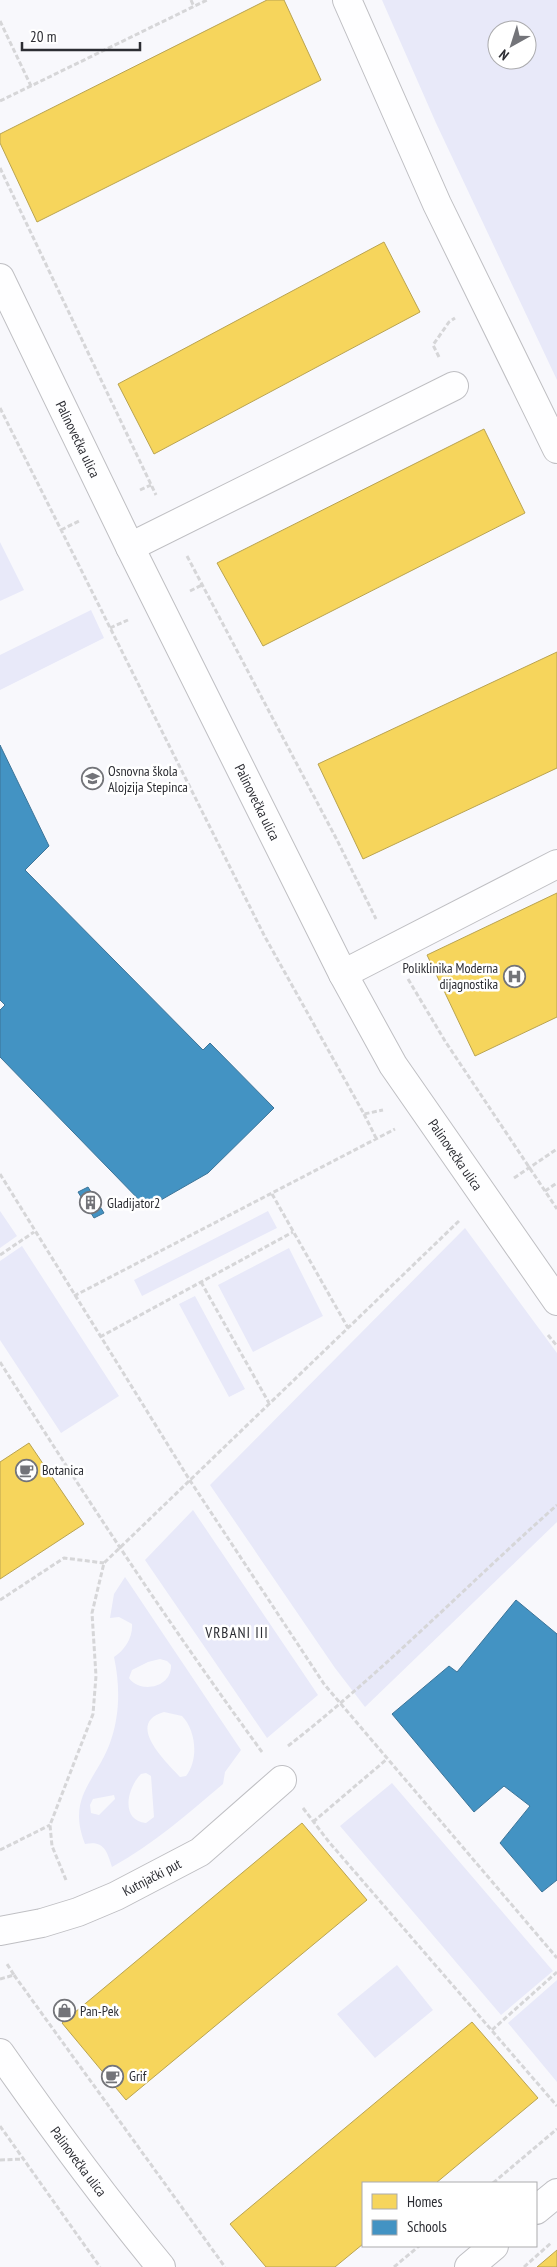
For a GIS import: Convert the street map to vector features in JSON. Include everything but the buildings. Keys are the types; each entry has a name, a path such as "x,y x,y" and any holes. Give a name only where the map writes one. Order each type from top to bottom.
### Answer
{"street":[{"path":"347,0 437,204 557,449"},
{"name":"Palinovečka ulica","path":"0,278 130,547 343,974 392,1065 557,1301"},
{"path":"130,547 454,386"},
{"path":"343,974 557,864"},
{"name":"Kutnjački put","path":"0,1932 42,1923 78,1912 116,1896 200,1852 276,1770"},
{"name":"Palinovečka ulica","path":"0,2053 60,2138 161,2267"},
{"path":"537,2209 557,2193"},
{"path":"469,2267 493,2247"}],"path":[{"path":"190,0 194,6"},
{"path":"0,101 207,0"},
{"path":"0,21 31,86"},
{"path":"0,168 171,527 337,840 391,950 445,1041 557,1209"},
{"path":"364,1114 377,1140"},
{"path":"74,1296 398,1128"},
{"path":"68,1883 52,1846 50,1825 93,1714 96,1676 92,1613 104,1563 189,1479 484,1198 557,1149"},
{"path":"0,1174 34,1232 189,1479 324,1684 557,1958"},
{"path":"545,1191 557,1183"},
{"path":"272,1194 348,1328"},
{"path":"0,1255 34,1232"},
{"path":"100,1337 293,1232"},
{"path":"201,1282 269,1403"},
{"path":"0,1362 64,1464 220,1695 313,1822 557,2106"},
{"path":"276,1770 342,1705 557,1505"},
{"path":"0,1600 64,1558 104,1563"},
{"path":"313,1822 387,1758"},
{"path":"0,1850 50,1825"},
{"path":"5,1960 225,2267"},
{"path":"492,2030 557,1972"},
{"path":"0,1979 14,1975"},
{"path":"0,2126 100,2267"},
{"path":"494,2182 557,2129"},
{"path":"0,2160 23,2159"},
{"path":"523,2267 557,2238"},
{"path":"394,2267 418,2247"}],"shaded area":[{"path":"382,0 557,0 557,380 436,123"},
{"path":"0,542 24,590 0,601"},
{"path":"91,610 104,638 0,690 0,655"},
{"path":"0,1211 17,1236 0,1248"},
{"path":"268,1211 277,1228 142,1296 134,1280"},
{"path":"465,1228 557,1353 557,1522 365,1707 335,1668 210,1485"},
{"path":"22,1246 119,1396 61,1433 0,1340 0,1261"},
{"path":"289,1248 323,1316 253,1352 218,1285"},
{"path":"195,1296 245,1389 229,1397 179,1304"},
{"path":"193,1510 318,1695 267,1738 145,1560"},
{"path":"125,1577 241,1750 225,1772 223,1784 156,1839 112,1867 101,1845 85,1844 80,1827 79,1813 86,1789 105,1754 114,1730 118,1699 114,1657 128,1643 132,1629 132,1624 119,1617 110,1618 114,1594","holes":["160,1659 167,1661 171,1665 170,1673 161,1683 154,1686 140,1686 129,1678 132,1670 148,1662","164,1712 182,1716 187,1722 193,1737 194,1754 193,1762 186,1776 180,1777 152,1743 148,1733 148,1725 153,1717","146,1773 151,1776 154,1817 146,1823 138,1821 132,1816 128,1803 132,1787 141,1774","114,1795 115,1799 99,1815 91,1813 90,1805 93,1799"]},
{"path":"392,1783 553,1971 501,2015 340,1826"},
{"path":"397,1965 433,2010 375,2058 337,2014"},
{"path":"557,1980 557,2082 508,2023"}],"place":[{"name":"Osnovna škola Alojzija Stepinca","path":"92,779"},
{"name":"Poliklinika Moderna dijagnostika","path":"514,976"},
{"name":"Gladijator2","path":"91,1203"},
{"name":"Botanica","path":"26,1470"},
{"name":"Pan-Pek","path":"64,2011"},
{"name":"Grif","path":"113,2076"}],"district":[{"name":"VRBANI III","path":"237,1632"}]}
